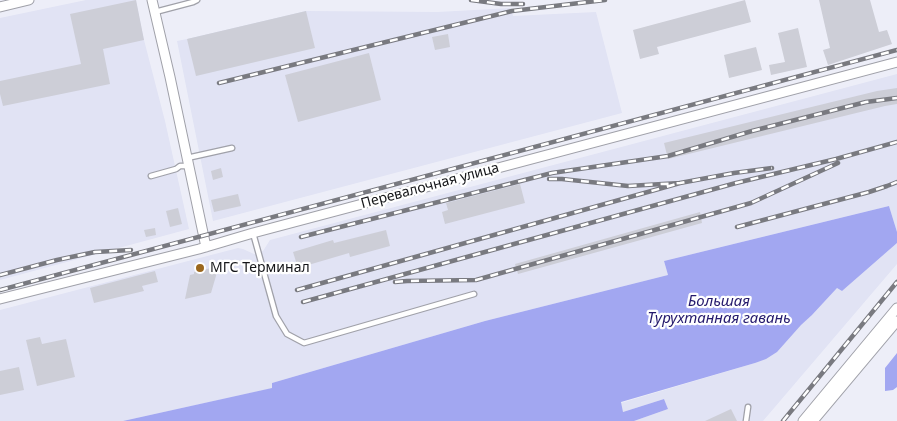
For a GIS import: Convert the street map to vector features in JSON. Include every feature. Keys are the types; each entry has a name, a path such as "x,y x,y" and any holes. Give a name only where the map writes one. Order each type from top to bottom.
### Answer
{"street":[{"path":"0,7 29,0"},
{"path":"152,0 206,247"},
{"name":"Перевалочная улица","path":"0,299 206,247 897,62"},
{"path":"803,421 897,308"},
{"path":"813,421 897,321"}],"lane":[{"path":"155,12 197,0"},
{"path":"151,176 176,169 188,162 232,148"},
{"path":"253,233 276,316 288,334 304,343 474,294"},
{"path":"746,421 748,407"}],"shaded area":[{"path":"86,0 136,0 189,229 0,280 0,18"},
{"path":"511,8 513,16 596,12 622,113 213,221 177,41 306,11 438,12"},
{"path":"897,74 897,232 889,206 664,261 668,275 485,321 272,383 273,388 123,421 0,421 0,310 238,248 254,254 263,251 270,240"},
{"path":"897,243 897,264 763,421 634,421 668,409 664,399 623,412 621,403 755,363 812,315 837,288 842,291"}],"water":[{"name":"Большая Турухтанная гавань","path":"889,206 897,232 897,243 842,291 837,288 777,352 755,363 621,402 623,412 664,399 668,409 634,421 123,421 272,388 272,383 485,321 668,275 664,261"},
{"path":"897,353 897,387 893,390 885,391 885,368"}],"building":[{"path":"136,0 144,40 103,49 110,84 3,106 0,94 0,81 81,64 70,14"},
{"path":"745,0 751,22 657,47 659,54 640,59 633,30"},
{"path":"819,0 870,0 879,32 887,30 892,44 828,65 823,50 830,48"},
{"path":"306,11 315,48 196,76 187,39"},
{"path":"798,28 807,67 771,75 769,65 785,62 778,33"},
{"path":"448,34 450,47 435,50 432,37"},
{"path":"756,47 762,70 729,78 724,55"},
{"path":"369,53 381,100 298,122 285,75"},
{"path":"897,88 897,104 668,159 664,143 877,91"},
{"path":"221,168 223,177 213,180 211,171"},
{"path":"520,184 525,203 445,224 442,212 448,210 446,203"},
{"path":"238,194 241,206 214,212 211,200"},
{"path":"178,208 182,224 170,227 166,211"},
{"path":"700,212 702,223 518,274 515,264"},
{"path":"155,228 156,235 146,237 144,230"},
{"path":"386,230 390,246 350,257 349,253 298,268 293,252 333,240 334,243"},
{"path":"213,265 218,269 211,293 185,299 190,275 194,274 194,272 211,268"},
{"path":"155,271 158,282 142,286 144,291 94,303 90,288"},
{"path":"40,337 42,344 66,339 75,377 37,386 26,340"},
{"path":"19,367 24,390 0,395 0,371"},
{"path":"731,409 737,421 705,421"}],"railway":[{"path":"471,0 501,4 523,4"},
{"path":"219,83 512,11 605,0"},
{"path":"0,290 897,50"},
{"path":"301,237 552,173 668,156 752,131 866,102 897,98"},
{"path":"303,302 736,183 897,142"},
{"path":"395,282 476,280 751,203 838,163"},
{"path":"549,179 628,186 680,183 772,168"},
{"path":"737,227 869,192 897,182"},
{"path":"297,290 680,183"},
{"path":"0,275 95,252 131,250"},
{"path":"783,421 897,282"}],"place":[{"name":"МГС Терминал","path":"200,268"}]}
